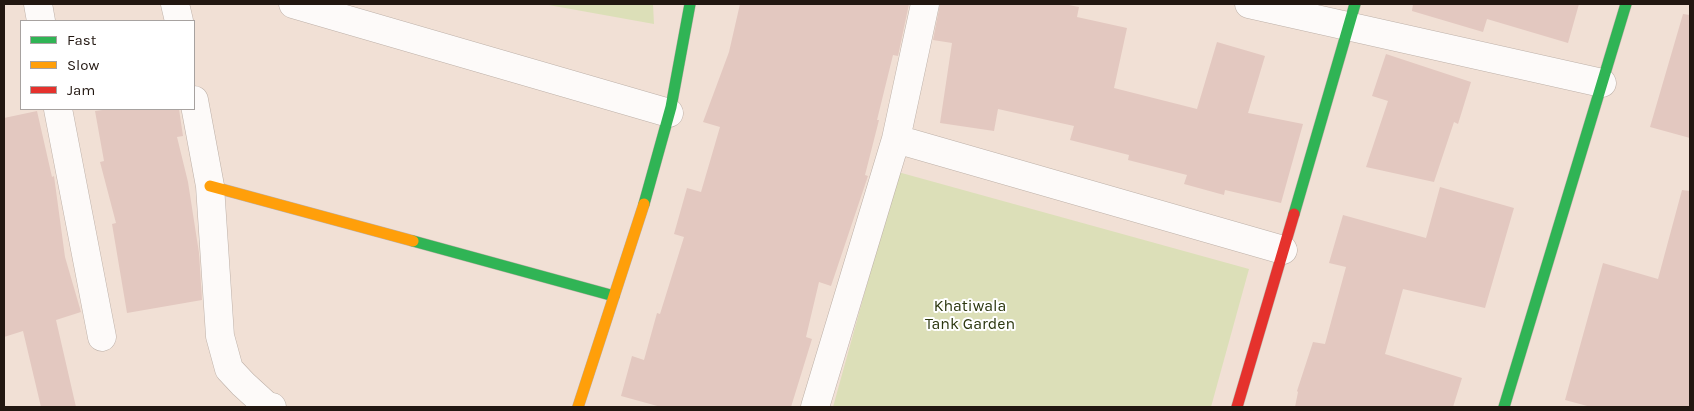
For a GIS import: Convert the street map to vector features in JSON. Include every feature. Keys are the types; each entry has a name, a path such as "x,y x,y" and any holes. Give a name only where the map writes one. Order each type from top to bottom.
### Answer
{"street":[{"path":"38,4 41,20"},
{"path":"175,4 179,20"},
{"path":"293,4 669,113"},
{"path":"578,407 649,189 685,41 690,4"},
{"path":"815,407 896,139 925,4"},
{"path":"1249,4 1352,15 1602,83"},
{"path":"1504,407 1626,4"},
{"path":"1237,407 1352,15"},
{"path":"195,105 210,186 220,336 230,369 267,406 272,407"},
{"path":"58,110 102,337"},
{"path":"896,139 1283,250"},
{"path":"210,186 614,296"}],"green space":[{"path":"543,4 653,4 654,24"},
{"name":"Khatiwala Tank Garden","path":"898,172 1249,269 1211,407 833,407"}],"building":[{"path":"740,4 909,4 898,56 893,55 877,120 879,120 865,175 868,176 831,286 819,282 806,337 812,339 791,407 661,407 621,396 632,356 644,360 657,313 660,314 684,237 674,234 687,188 701,192 720,127 703,122 729,52"},
{"path":"940,4 1064,4 1079,7 1077,17 1127,28 1114,88 1197,109 1217,42 1265,56 1248,113 1303,124 1281,203 1225,190 1224,195 1184,184 1187,175 1128,160 1129,155 1070,140 1074,126 998,109 994,131 940,123 952,43 933,40"},
{"path":"1413,4 1579,4 1568,43 1487,19 1483,32 1412,11"},
{"path":"1683,14 1690,15 1690,138 1650,127"},
{"path":"1386,54 1471,82 1458,124 1454,122 1434,182 1366,167 1388,101 1372,96"},
{"path":"179,110 183,136 177,137 188,182 199,253 202,300 127,313 112,224 116,223 100,162 104,161 95,111"},
{"path":"37,111 52,177 54,176 65,257 81,312 56,320 76,407 41,407 23,331 4,337 4,118"},
{"path":"1440,187 1514,208 1485,308 1403,289 1385,354 1462,378 1453,407 1295,407 1297,391 1313,342 1325,344 1346,267 1329,263 1343,215 1426,238"},
{"path":"1682,190 1690,191 1690,407 1591,407 1565,400 1603,263 1658,279"}],"traffic: fast":[{"path":"644,204 671,107 690,4"},
{"path":"1294,214 1355,4"},
{"path":"1504,407 1626,4"},
{"path":"413,241 614,296"}],"traffic: slow":[{"path":"210,186 413,241"},
{"path":"578,407 644,204"}],"traffic: jam":[{"path":"1237,407 1294,214"}]}
